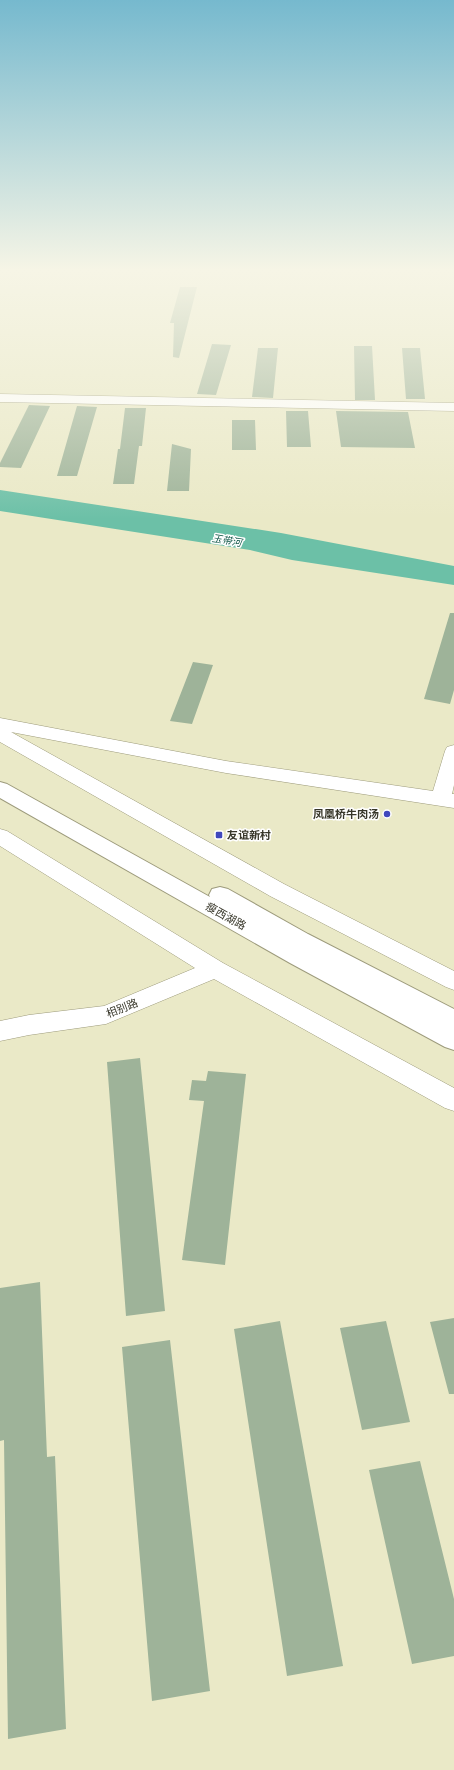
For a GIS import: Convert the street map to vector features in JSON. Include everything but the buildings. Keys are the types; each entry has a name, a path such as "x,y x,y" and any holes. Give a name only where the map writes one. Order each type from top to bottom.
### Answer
{"main road":[{"name":"瘦西湖路","path":"0,774 300,940 454,1020"},
{"name":"瘦西湖路","path":"0,789 298,957 454,1040"}],"street":[{"path":"0,398 454,407"},
{"path":"0,724 226,767 447,801 454,751"},
{"path":"0,734 277,890 454,981"},
{"path":"0,836 216,969 454,1100"},
{"name":"相别路","path":"0,1031 29,1025 106,1015 216,969"}],"water":[{"name":"玉带河","path":"0,490 281,533 454,566 454,585 292,560 250,550 0,511"}],"place":[{"name":"凤凰桥牛肉汤","path":"387,814"},
{"name":"友谊新村","path":"219,835"}]}
